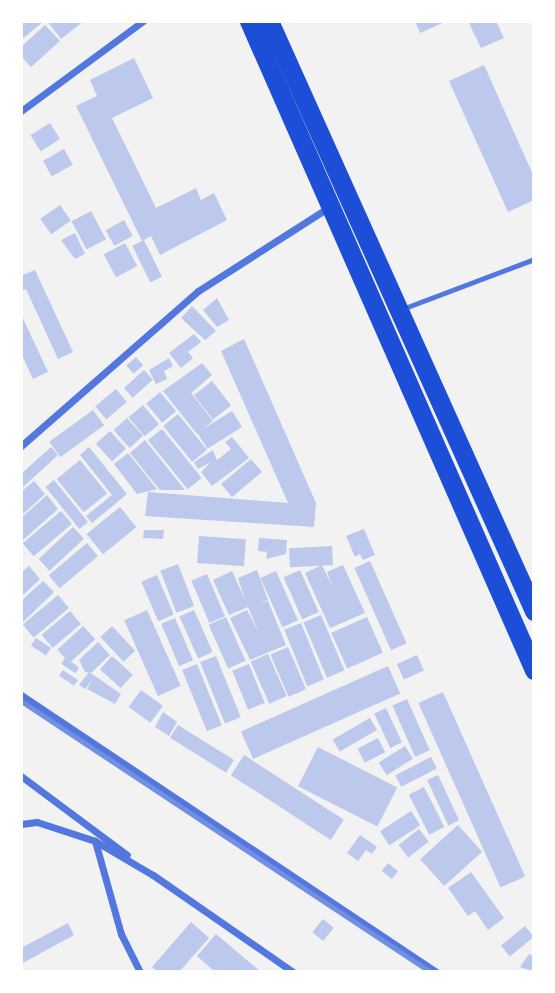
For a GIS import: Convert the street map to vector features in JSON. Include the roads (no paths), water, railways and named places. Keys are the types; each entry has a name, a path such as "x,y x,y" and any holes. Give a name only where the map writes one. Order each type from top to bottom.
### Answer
{"highway":[{"path":"249,21 534,670"},
{"path":"269,21 396,311 534,611"}],"street":[{"path":"21,111 143,21"},
{"path":"21,446 198,291 263,245 331,206"},
{"path":"21,695 436,972"},
{"path":"21,776 153,875 293,972"},
{"path":"21,824 37,822 95,841 153,875"},
{"path":"95,841 121,933 140,972"}],"lane":[{"path":"396,311 534,259"}],"railway":[{"path":"21,701 431,972"}]}
